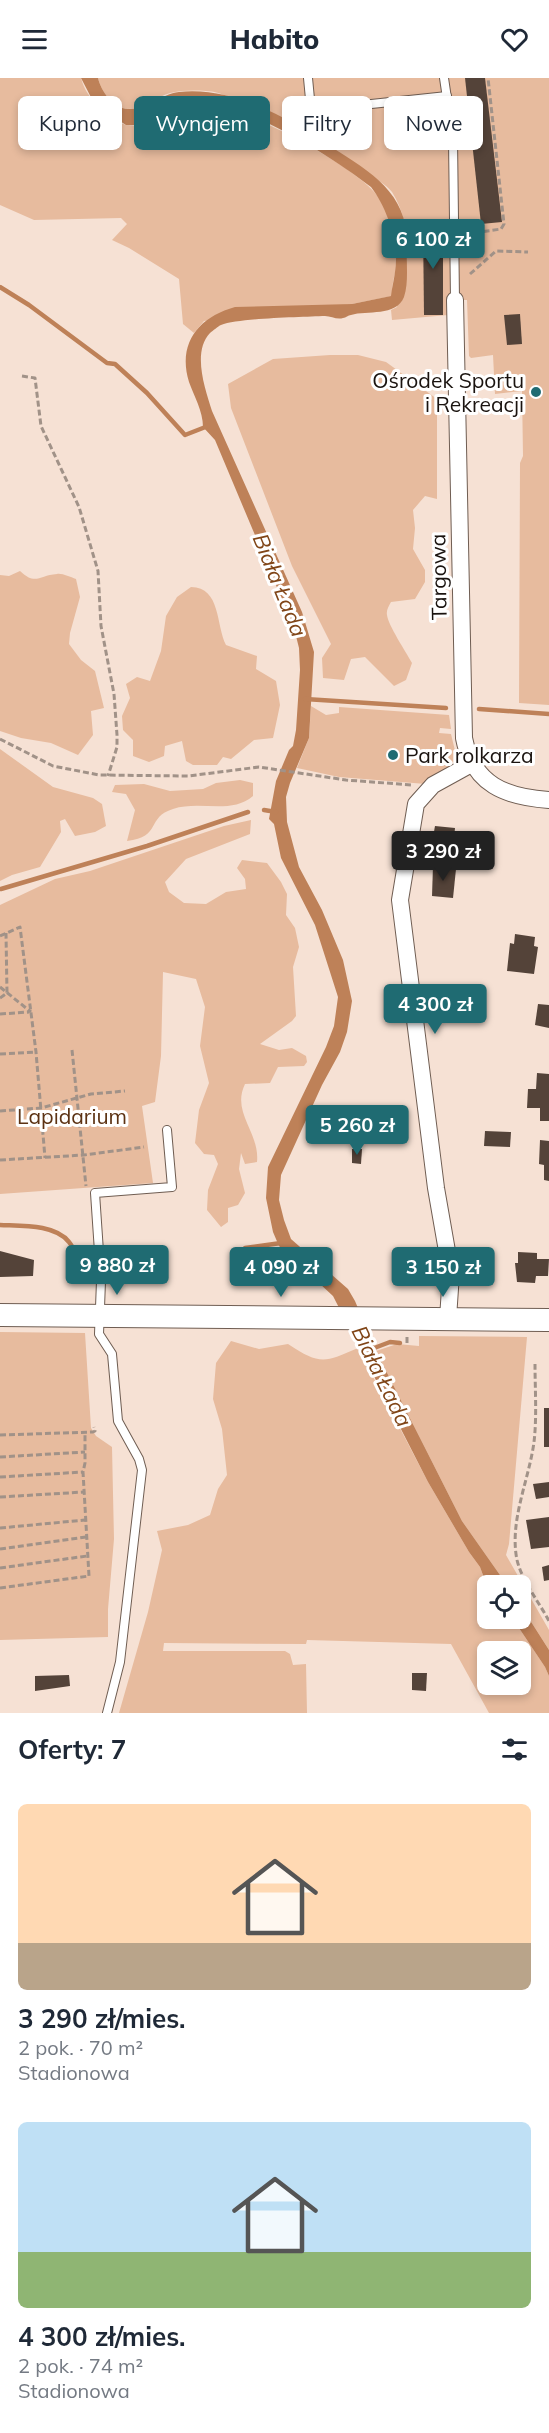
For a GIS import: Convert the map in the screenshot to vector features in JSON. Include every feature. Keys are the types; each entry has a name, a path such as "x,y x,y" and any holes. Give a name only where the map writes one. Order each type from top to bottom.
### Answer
{"street":[{"name":"Targowa","path":"455,300 465,744 473,763 486,779 504,792 521,797 549,800"},
{"path":"448,1318 451,1274 436,1188 400,900 416,804 433,785 473,763"},
{"path":"0,1315 549,1320"}],"lane":[{"path":"308,78 310,99 324,109 384,103"},
{"path":"444,78 447,96"},
{"path":"453,150 455,300"},
{"path":"107,1713 120,1662 142,1470 139,1459 118,1421 112,1354 99,1334 101,1281 94,1193 172,1187 167,1130"}],"path":[{"path":"468,224 480,232 501,229 504,224 488,78"},
{"path":"470,274 496,251 528,252"},
{"path":"22,376 35,378 41,426 79,507 98,572 101,626 114,694 117,725 117,747 108,776"},
{"path":"0,739 53,766 88,774 188,776 251,768 270,768 346,780 416,785"},
{"path":"0,938 20,927 36,1052 45,1158"},
{"path":"6,933 7,993"},
{"path":"0,987 31,1012"},
{"path":"0,998 7,993"},
{"path":"0,1014 31,1012"},
{"path":"72,1050 87,1188 94,1193"},
{"path":"0,1054 36,1052"},
{"path":"0,1111 41,1108 102,1092 125,1091"},
{"path":"0,1160 84,1155 144,1147"},
{"path":"535,1364 534,1440 516,1524 515,1549 521,1569 549,1621"},
{"path":"0,1435 95,1431 94,1427"},
{"path":"0,1588 89,1576 84,1520 85,1431"},
{"path":"0,1457 85,1452"},
{"path":"0,1477 83,1472"},
{"path":"0,1497 84,1492"},
{"path":"0,1528 84,1520"},
{"path":"0,1549 86,1537"},
{"path":"0,1568 87,1556"}],"green space":[{"path":"0,78 81,78 89,96 18,96 18,150 122,150 122,123 134,126 134,150 270,150 270,126 282,132 282,150 315,150 355,175 372,189 382,202 395,246 396,265 392,296 352,304 204,321 194,333 183,324 179,279 112,240 127,224 121,218 34,220 0,205"},
{"name":"Ośrodek Sportu i Rekreacji","path":"98,78 549,78 549,705 519,703 522,391 495,394 493,355 471,358 469,356 467,300 448,300 448,315 392,320 391,310 397,307 404,278 407,249 404,220 399,205 392,192 384,184 335,150 372,150 372,96 282,96 282,118 270,112 270,96 228,96 215,92 188,90 163,96 134,96 134,108 128,109 122,108 122,96 107,96"},
{"path":"358,355 386,362 437,399 437,499 425,496 413,510 415,528 413,549 425,570 425,582 415,599 391,602 387,611 390,625 412,663 406,680 394,686 365,657 351,659 344,680 323,678 322,658 331,644 292,566 231,408 228,384 273,359"},
{"path":"20,571 34,579 59,574 76,579 80,597 69,644 81,660 95,671 104,708 91,711 93,735 78,755 51,743 21,738 0,731 0,575 9,576"},
{"path":"191,587 208,593 213,600 226,645 257,656 256,669 276,681 280,705 273,738 254,740 231,759 223,757 217,765 193,765 186,761 182,741 165,746 164,756 149,762 133,756 133,740 123,730 122,716 130,698 126,684 137,677 150,681 161,651 166,616 177,597"},
{"path":"311,706 326,715 339,713 339,707 449,715 451,729 440,728 439,733 451,734 457,759 426,784 339,777 297,768 309,738"},
{"path":"0,749 53,787 93,798 102,804 106,826 95,832 75,836 65,819 60,821 61,832 40,867 0,881"},
{"path":"240,780 253,783 253,796 244,802 225,806 173,809 159,817 145,835 127,841 135,810 126,794 112,792 115,785 144,784 170,791 203,789 216,783"},
{"name":"Lapidarium","path":"251,820 250,834 186,859 165,882 169,892 184,903 206,904 226,892 246,889 245,879 237,868 242,860 267,863 287,894 286,915 295,928 299,947 293,967 296,1016 260,1044 279,1050 292,1048 306,1056 307,1062 304,1066 278,1067 270,1083 245,1084 241,1104 257,1151 257,1162 245,1164 241,1153 239,1169 245,1193 238,1205 228,1208 228,1222 221,1227 207,1210 208,1190 218,1164 214,1155 204,1154 195,1143 199,1110 209,1083 200,1046 205,1007 196,979 163,972 161,1056 155,1102 142,1106 153,1183 0,1194 0,905 55,879 90,871 224,826"},
{"path":"0,1332 85,1333 91,1428 96,1436 112,1447 114,1539 108,1637 0,1640"},
{"path":"419,1336 527,1337 509,1544 506,1555 517,1575 500,1575 462,1521 376,1351 397,1344 419,1346"},
{"path":"231,1341 259,1349 288,1344 308,1356 322,1360 337,1357 358,1348 428,1482 480,1567 483,1575 477,1575 477,1629 520,1629 528,1641 477,1641 477,1691 451,1644 307,1640 306,1644 164,1643 163,1651 285,1651 290,1654 293,1665 306,1664 307,1713 119,1713 148,1612 162,1550 157,1531 188,1525 210,1515 218,1489 227,1475 222,1429 213,1399 216,1363"},
{"path":"531,1599 549,1630 549,1650 531,1622"},
{"path":"531,1646 549,1676 549,1713 489,1713 479,1695 531,1695"}],"water":[{"path":"81,78 98,78 107,96 90,96"},
{"path":"200,91 228,96 166,96 172,93"},
{"path":"122,108 134,109 134,125 122,122"},
{"path":"270,112 282,118 282,130 270,124"},
{"name":"Biała Łada","path":"317,150 336,150 374,176 395,199 406,229 407,279 404,297 395,308 350,315 345,318 325,316 271,318 221,325 210,333 205,341 201,360 206,392 212,411 302,612 314,652 309,738 286,797 287,822 299,867 322,910 343,960 352,1001 347,1032 340,1052 322,1085 281,1175 279,1200 291,1239 348,1289 376,1351 462,1521 500,1575 483,1575 428,1482 333,1296 279,1246 273,1232 266,1198 268,1167 326,1047 334,1026 338,997 315,925 281,858 274,824 269,819 276,781 289,750 293,746 296,730 300,670 299,648 294,628 215,440 203,427 200,409 189,382 186,355 194,334 201,325 222,311 235,307 352,304 391,296 396,261 394,239 387,216 371,187"},
{"path":"531,1622 549,1650 549,1676 531,1646 531,1641 528,1641 520,1629 531,1629"}],"building":[{"path":"465,78 485,78 502,222 481,224 473,150 483,150 483,96 467,96"},
{"path":"423,225 443,225 443,315 424,315"},
{"path":"520,314 522,344 507,345 504,315"},
{"path":"435,826 455,828 452,856 430,854"},
{"path":"433,866 456,869 453,898 432,896"},
{"path":"515,934 535,937 534,946 538,947 534,974 507,971 510,943 514,944"},
{"path":"538,1004 549,1005 549,1028 535,1025"},
{"path":"537,1073 549,1074 549,1121 540,1121 540,1108 527,1108 528,1089 536,1089"},
{"path":"485,1131 511,1132 510,1147 484,1146"},
{"path":"540,1140 549,1141 549,1181 544,1180 544,1165 539,1164"},
{"path":"352,1149 362,1149 361,1164 352,1163"},
{"path":"0,1251 34,1260 33,1276 0,1277"},
{"path":"518,1252 537,1253 537,1259 549,1259 548,1276 536,1276 535,1283 517,1282 515,1263 518,1263"},
{"path":"544,1408 549,1408 549,1447 544,1447"},
{"path":"549,1482 549,1497 536,1499 533,1484"},
{"path":"549,1517 549,1547 531,1549 526,1520"},
{"path":"549,1565 549,1580 544,1581 542,1567"},
{"path":"412,1673 427,1673 426,1691 412,1690"},
{"path":"69,1675 70,1686 35,1691 35,1676"}],"waterway":[{"path":"0,287 29,305 107,363 115,364 147,393 185,435 208,426"},
{"path":"305,699 446,708"},
{"path":"479,709 549,714"},
{"path":"264,810 276,812"},
{"path":"1,889 147,846 248,812"},
{"path":"0,1225 37,1227 63,1236 74,1249 83,1274 90,1276"},
{"path":"245,1248 281,1243"},
{"name":"Biała Łada","path":"369,1350 390,1342 400,1343"}],"place":[{"name":"Ośrodek Sportu i Rekreacji","path":"536,392"},
{"name":"Park rolkarza","path":"393,755"}]}
